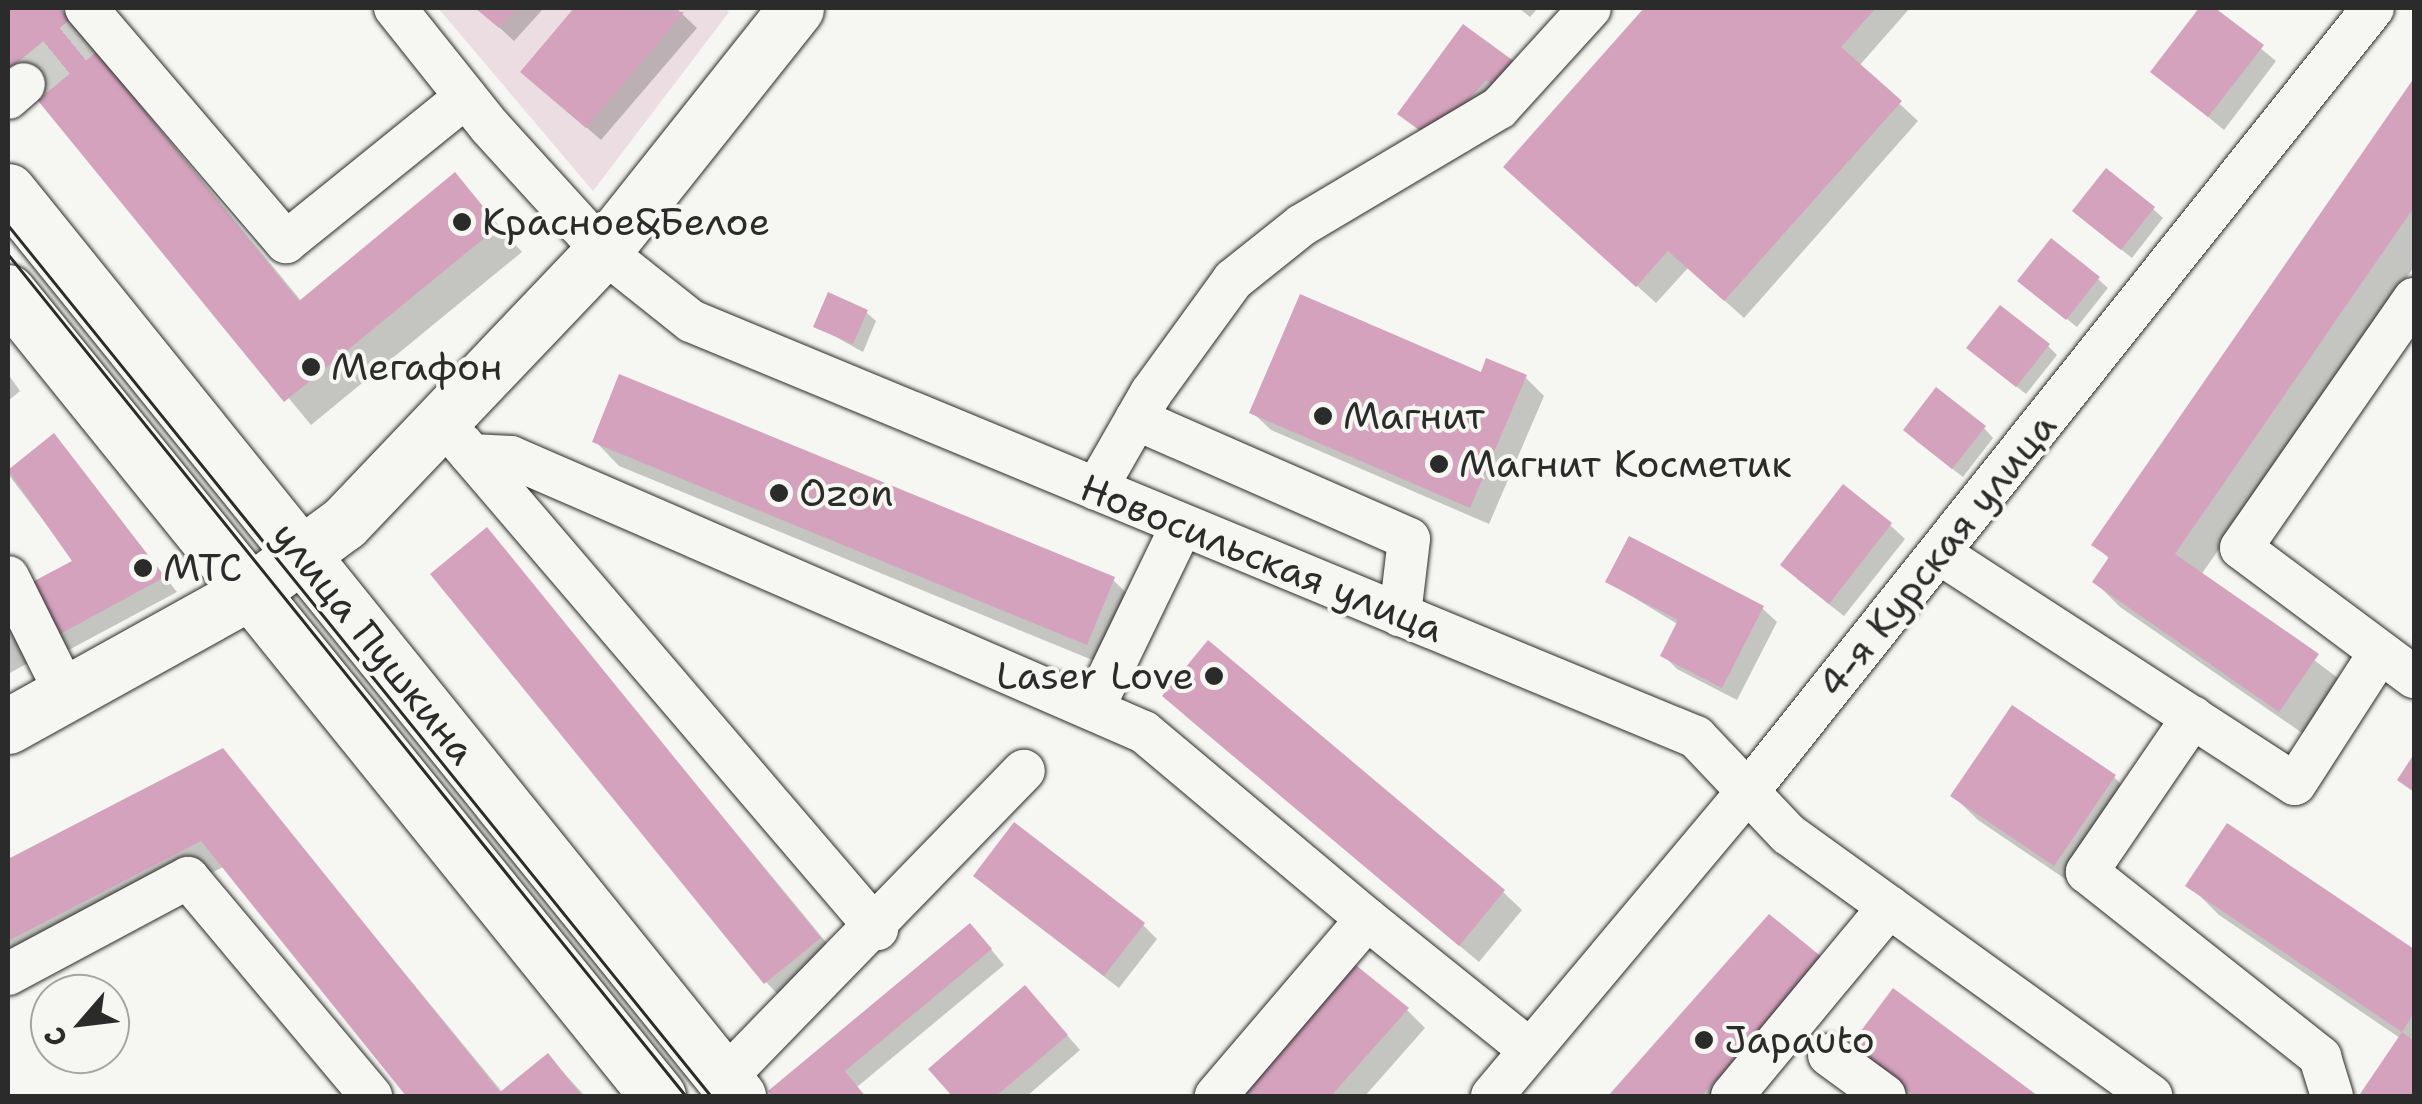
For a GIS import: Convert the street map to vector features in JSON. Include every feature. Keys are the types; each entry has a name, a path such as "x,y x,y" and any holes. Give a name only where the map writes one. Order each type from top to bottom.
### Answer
{"main road":[{"path":"8,726 304,558 457,439 796,8"},
{"name":"улица Пушкина","path":"8,192 731,1088"},
{"name":"улица Пушкина","path":"8,292 252,590 651,1094"}],"street":[{"name":"Новосильская улица","path":"395,8 466,96 603,251 691,321 1696,738 1750,790 1788,834 2151,1096"},
{"path":"1096,489 1136,419 1201,321 1248,267 1302,224 1499,108 1590,8"},
{"name":"4-я Курская улица","path":"1495,1095 1750,790 2373,8"},
{"path":"97,18 286,242 466,96"},
{"path":"2414,299 2241,548 2414,677"},
{"path":"1136,419 1409,539 1400,615"},
{"path":"457,439 511,458 1144,732 1530,1050"},
{"path":"457,439 877,929"},
{"path":"1094,709 1182,525"},
{"path":"1939,553 2295,784 2380,652"},
{"path":"8,577 66,694"},
{"path":"2193,717 2087,872 2320,1057 2332,1096"},
{"path":"731,1088 1024,771"},
{"path":"8,974 188,878 371,1096"},
{"path":"1732,1096 1889,907"},
{"path":"1216,1096 1367,919"},
{"path":"1830,1055 1884,1096"}],"shaded area":[{"path":"438,8 724,8 729,12 593,191"}],"building":[{"path":"8,8 60,8 299,301 455,172 499,226 284,402 8,64"},
{"path":"475,8 517,8 499,28"},
{"path":"574,8 684,12 586,128 520,72"},
{"path":"1644,8 1876,8 1841,47 1902,101 1724,301 1668,251 1636,287 1503,167"},
{"path":"2199,8 2215,8 2264,45 2208,117 2150,72"},
{"path":"1463,24 1526,70 1507,96 1486,80 1433,140 1397,114"},
{"path":"2414,78 2414,207 2175,554 2319,654 2279,712 2092,582 2109,557 2091,545"},
{"path":"2106,168 2155,207 2121,250 2072,211"},
{"path":"2051,238 2100,277 2066,320 2017,281"},
{"path":"828,292 868,310 853,344 813,327"},
{"path":"1300,294 1481,372 1486,358 1527,375 1470,508 1249,413"},
{"path":"2000,305 2050,344 2016,387 1966,348"},
{"path":"619,374 1115,577 1087,645 592,442"},
{"path":"1936,387 1986,426 1952,469 1903,430"},
{"path":"54,433 165,577 49,640 21,588 72,561 8,470"},
{"path":"1843,484 1892,523 1829,604 1780,565"},
{"path":"487,527 821,938 764,984 430,574"},
{"path":"1629,536 1764,606 1722,688 1660,656 1678,620 1605,582"},
{"path":"1208,640 1505,890 1459,946 1162,696"},
{"path":"2012,705 2116,775 2054,866 1950,796"},
{"path":"223,748 500,1092 548,1053 582,1096 406,1096 201,841 8,941 8,859"},
{"path":"2414,754 2414,792 2397,780"},
{"path":"1014,822 1145,923 1104,976 973,876"},
{"path":"2227,823 2414,949 2414,1013 2402,1032 2185,886"},
{"path":"1769,914 1823,958 1702,1096 1608,1096"},
{"path":"970,923 992,949 845,1071 865,1096 772,1096 768,1091"},
{"path":"1352,962 1409,1008 1331,1096 1235,1096"},
{"path":"1025,985 1068,1035 996,1096 952,1096 928,1069"},
{"path":"1893,988 2038,1096 1915,1096 1849,1047"},
{"path":"2402,1032 2414,1041 2414,1096 2360,1094"}],"tunnel":[{"path":"24,84 83,36"}],"tram line":[{"path":"8,225 711,1096"},
{"path":"8,254 686,1096"}],"place":[{"name":"Красное&Белое","path":"462,222"},
{"name":"Мегафон","path":"311,367"},
{"name":"Магнит","path":"1323,416"},
{"name":"Магнит Косметик","path":"1439,464"},
{"name":"Ozon","path":"779,493"},
{"name":"МТС","path":"143,568"},
{"name":"Laser Love","path":"1214,676"},
{"name":"Japauto","path":"1704,1040"}]}
